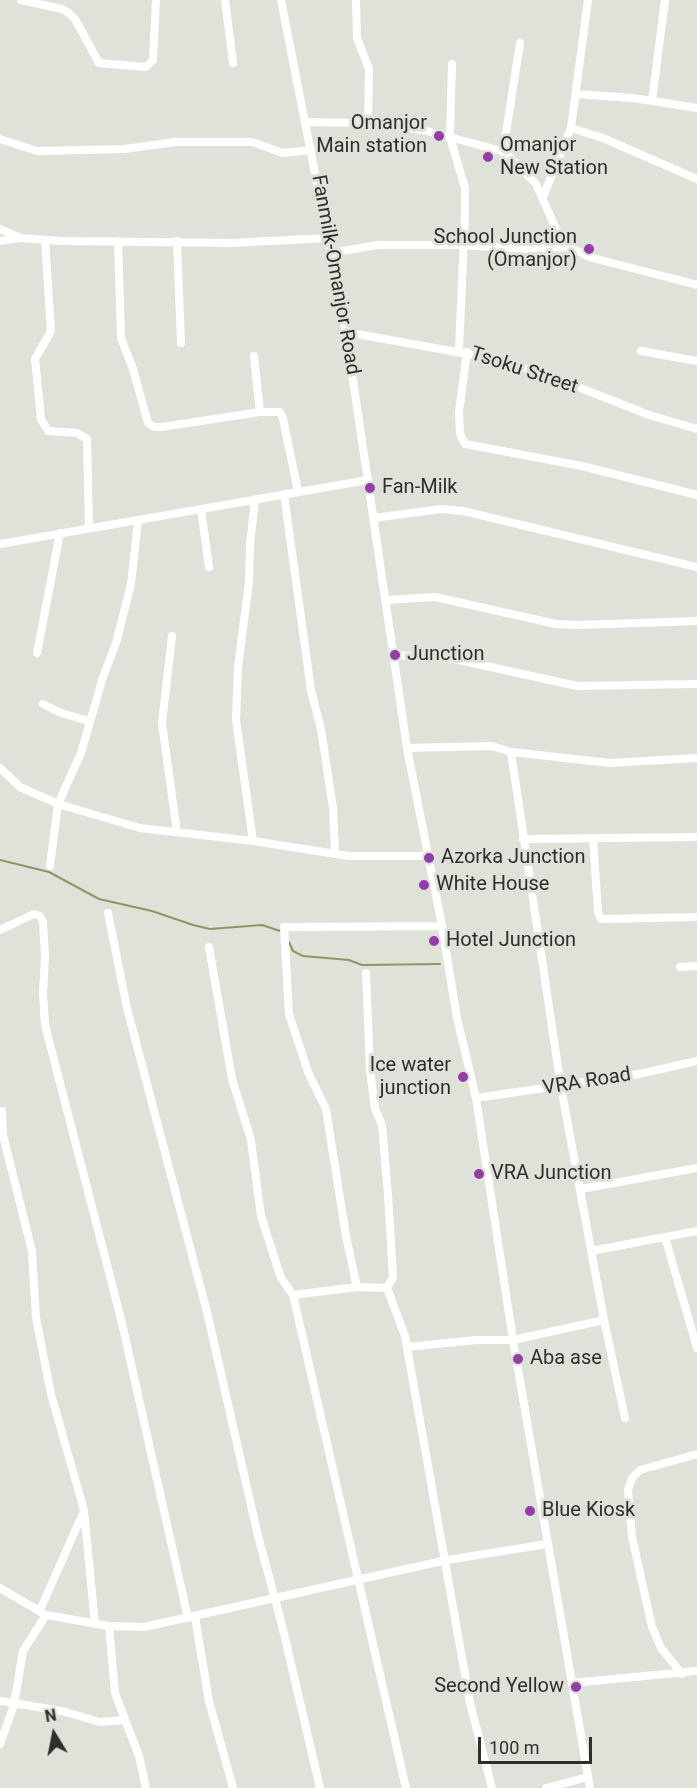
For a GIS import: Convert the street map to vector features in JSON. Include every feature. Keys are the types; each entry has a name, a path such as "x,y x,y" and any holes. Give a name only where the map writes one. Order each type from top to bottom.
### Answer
{"street":[{"path":"21,0 62,9 69,13 75,19 99,63 146,67 153,60 156,0"},
{"path":"225,0 233,63"},
{"name":"Fanmilk-Omanjor Road","path":"281,0 313,150 346,332 407,748 442,926 457,1018 476,1098 513,1340 590,1788"},
{"path":"356,0 357,38 369,69 368,124"},
{"path":"543,196 571,129 588,0"},
{"path":"652,101 665,0"},
{"path":"503,152 520,43"},
{"path":"452,64 450,137 465,188 463,351 459,412 460,434 465,444 582,466 697,495"},
{"path":"576,94 697,108"},
{"path":"307,122 368,124 423,130 503,152 528,173 543,196 556,229 570,247 589,257 697,285"},
{"path":"571,129 603,138 697,179"},
{"path":"0,140 37,151 124,149 175,142 252,142 283,153 313,150"},
{"path":"0,229 21,238"},
{"path":"0,241 21,238 232,243 328,238"},
{"path":"45,240 51,331 35,359 41,419 48,432 77,433 87,439 89,528"},
{"path":"118,241 121,338 131,363 148,423 154,427 162,427 260,412 276,412 282,415 298,491"},
{"path":"177,241 181,343"},
{"path":"331,253 377,245 464,245 524,249 570,247"},
{"name":"Tsoku Street","path":"346,332 463,351 555,378 616,404 697,429"},
{"path":"641,351 697,361"},
{"path":"254,356 260,412"},
{"path":"0,544 368,480"},
{"path":"284,494 311,690 321,729 333,808 335,854"},
{"path":"254,841 236,730 236,711 255,499"},
{"path":"201,509 209,567"},
{"path":"374,518 430,510 463,511 697,567"},
{"path":"50,866 58,804 81,753 89,721 119,632 130,584 138,521"},
{"path":"37,653 60,533"},
{"path":"386,600 435,597 555,624 697,621"},
{"path":"172,636 162,723 177,832"},
{"path":"394,655 454,659 577,686 697,684"},
{"path":"43,704 61,713 89,721"},
{"path":"407,748 492,746 511,752 610,763 697,758"},
{"path":"511,752 523,839 542,944 561,1087 604,1320 625,1418"},
{"path":"0,768 20,787 58,804 107,821 140,828 371,858 427,856"},
{"path":"523,839 697,837"},
{"path":"593,838 598,912 601,918 697,917"},
{"path":"108,913 127,1008 207,1311 320,1788"},
{"path":"0,930 34,914 40,916 44,922 45,1025 121,1319 192,1617 209,1701 233,1788"},
{"path":"357,1287 346,1236 327,1114 308,1072 288,1008 284,927 442,926"},
{"path":"209,947 232,1079 251,1140 261,1216 281,1278 293,1295 405,1788"},
{"path":"680,967 697,966"},
{"path":"366,973 369,1070 375,1109 384,1135 393,1277 387,1288 407,1347 447,1560 470,1703 492,1788"},
{"name":"VRA Road","path":"476,1098 561,1087 697,1061"},
{"path":"2,1111 3,1135 32,1251 36,1318 47,1373 84,1510 94,1624"},
{"path":"581,1189 697,1168"},
{"path":"591,1251 697,1231"},
{"path":"665,1238 697,1348"},
{"path":"293,1295 357,1287 387,1288"},
{"path":"407,1347 476,1340 513,1340 604,1320"},
{"path":"682,1674 661,1648 652,1627 632,1537 628,1490 632,1478 640,1470 697,1454"},
{"path":"0,1744 14,1705 19,1660 43,1612 84,1510"},
{"path":"0,1588 43,1612 94,1624 144,1627 359,1578 447,1560 548,1544"},
{"path":"109,1626 115,1693 139,1756 146,1788"},
{"path":"572,1683 697,1671"},
{"path":"0,1701 63,1711 100,1722 124,1720"},
{"path":"546,1788 588,1777"}],"waterway":[{"path":"0,860 49,872 99,899 152,911 193,925 210,929 262,925 280,931"},
{"path":"289,942 293,951 303,956 349,960 362,965 440,964"}],"place":[{"name":"Omanjor Main station","path":"439,136"},
{"name":"Omanjor New Station","path":"488,157"},
{"name":"School Junction (Omanjor)","path":"589,249"},
{"name":"Fan-Milk","path":"370,488"},
{"name":"Junction","path":"395,655"},
{"name":"Azorka Junction","path":"429,858"},
{"name":"White House","path":"424,885"},
{"name":"Hotel Junction","path":"434,941"},
{"name":"Ice water junction","path":"463,1077"},
{"name":"VRA Junction","path":"479,1174"},
{"name":"Aba ase","path":"518,1359"},
{"name":"Blue Kiosk","path":"530,1511"},
{"name":"Second Yellow","path":"576,1687"}]}
